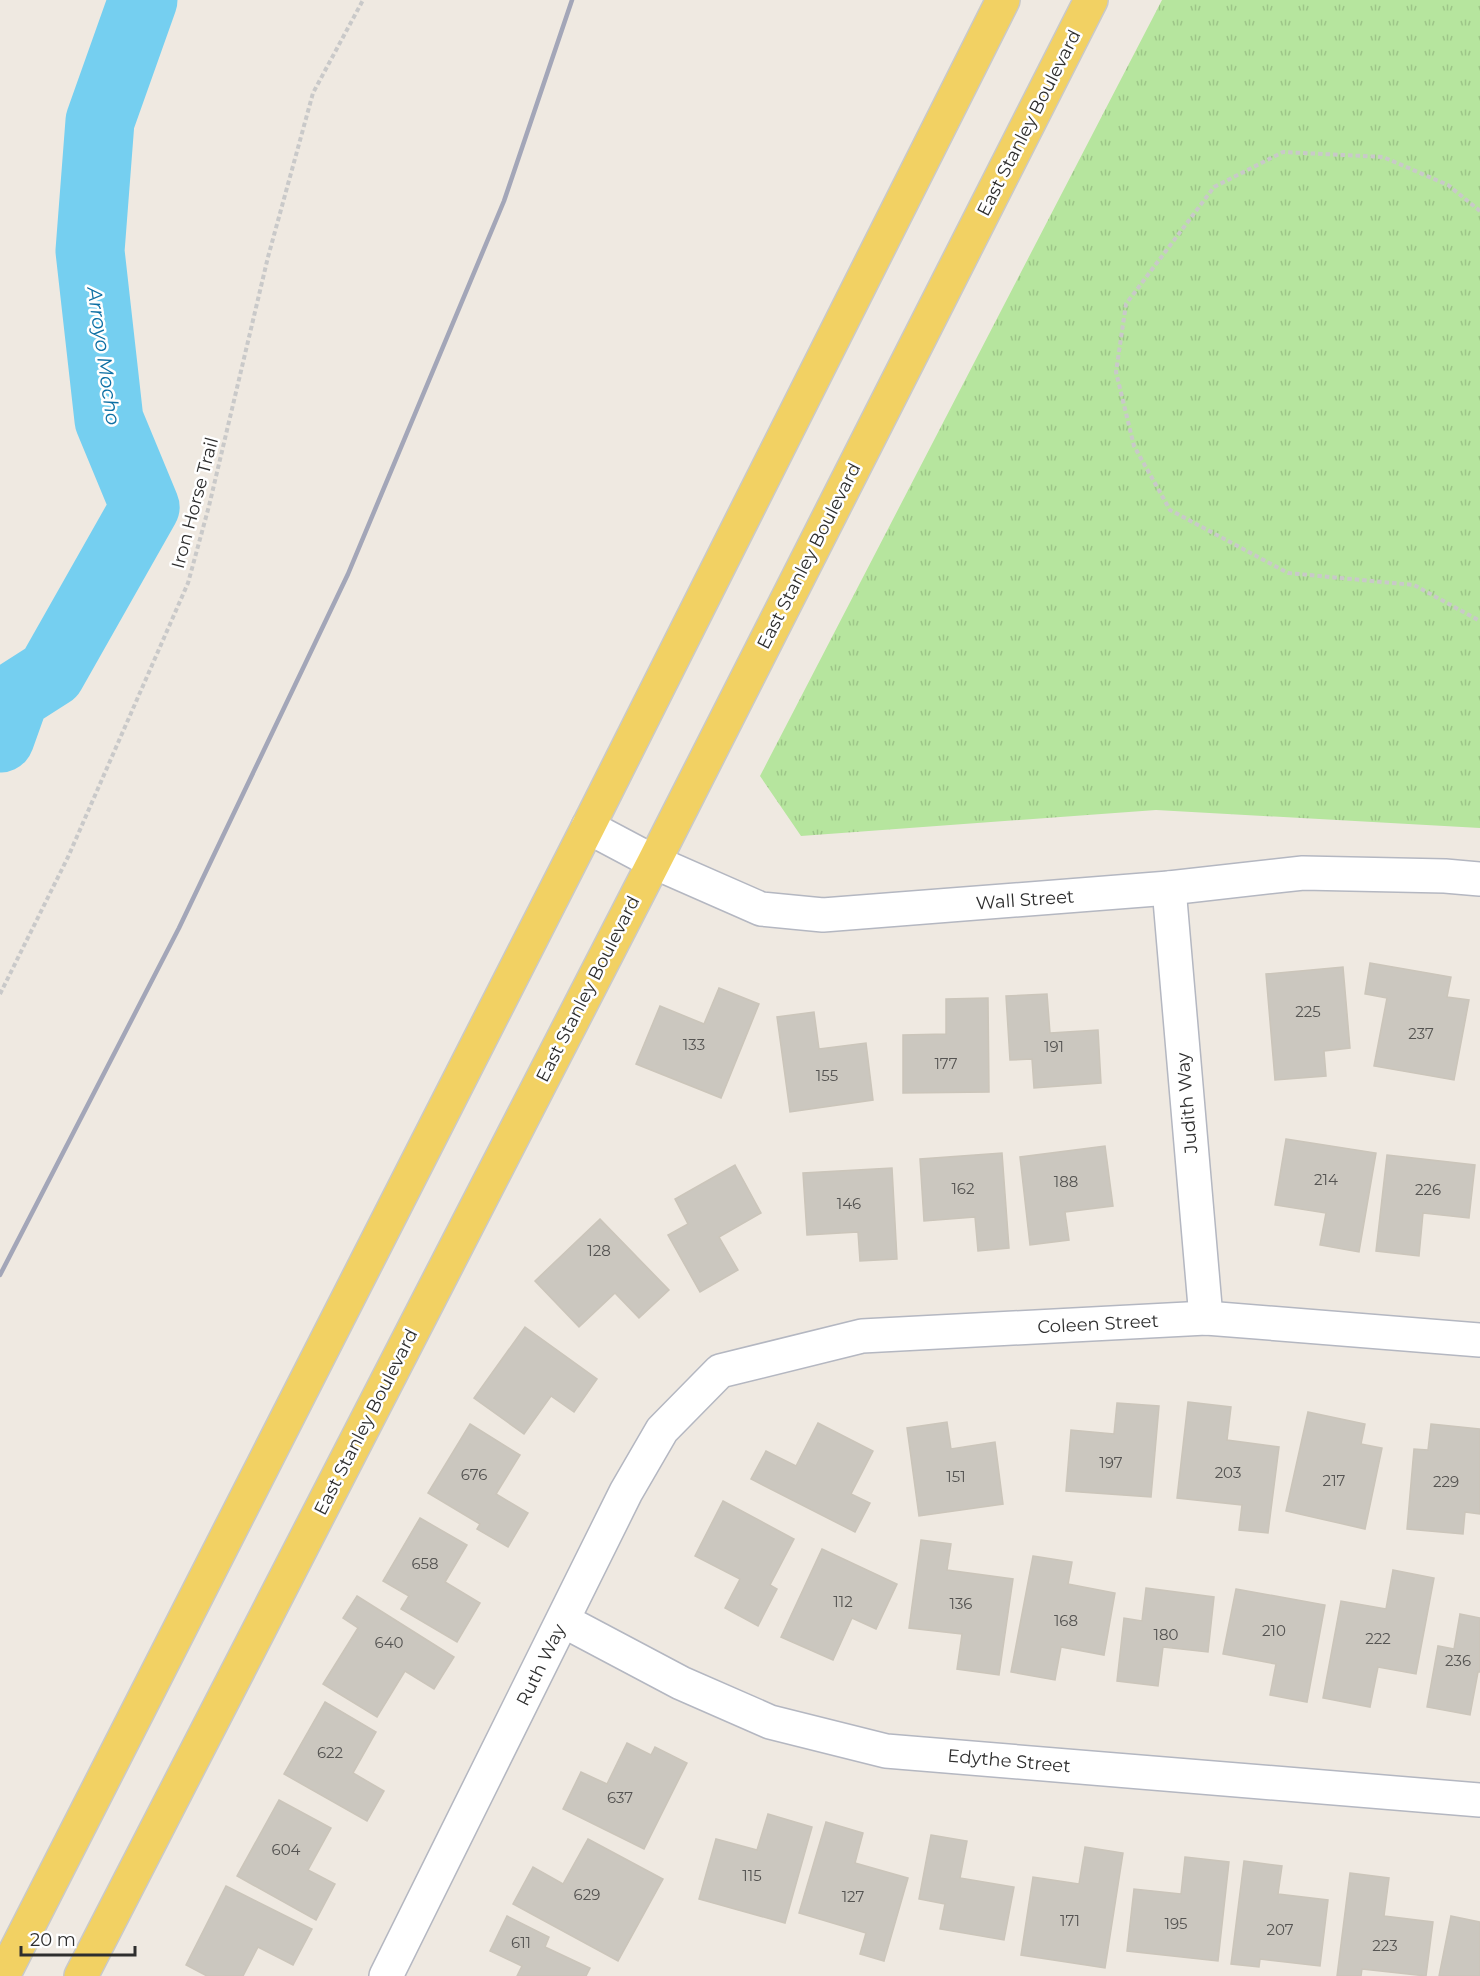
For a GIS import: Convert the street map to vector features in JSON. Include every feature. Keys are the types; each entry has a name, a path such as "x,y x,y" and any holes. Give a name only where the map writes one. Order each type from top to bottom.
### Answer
{"main road":[{"path":"3,1976 588,828 1003,0"},
{"name":"East Stanley Boulevard","path":"81,1976 654,862 1091,0"}],"street":[{"name":"Wall Street","path":"588,828 654,862 761,909 823,915 1169,888 1303,873 1446,876 1480,879"},
{"name":"Judith Way","path":"1169,888 1206,1318"},
{"name":"Coleen Street","path":"720,1371 862,1336 1206,1318 1480,1340"},
{"name":"Ruth Way","path":"386,1976 626,1492 662,1430 720,1371"},
{"name":"Edythe Street","path":"564,1621 681,1683 770,1722 886,1751 1480,1800"}],"path":[{"name":"Iron Horse Trail","path":"0,994 68,857 188,583 209,506 268,257 313,93 363,0"},
{"path":"1480,211 1448,185 1383,157 1283,152 1214,187 1126,304 1116,372 1134,446 1170,510 1288,573 1414,585 1480,621"}],"green space":[{"path":"1162,0 1480,0 1480,828 1156,810 801,836 760,776"}],"building":[{"path":"1370,963 1451,977 1447,997 1469,1000 1454,1080 1374,1066 1387,998 1365,994"},
{"path":"1343,967 1350,1048 1324,1051 1326,1076 1275,1080 1266,974"},
{"path":"719,988 759,1004 721,1098 636,1064 660,1006 704,1024"},
{"path":"1047,994 1050,1033 1098,1030 1101,1083 1034,1088 1032,1059 1010,1060 1006,996"},
{"path":"988,998 989,1092 903,1093 903,1035 946,1034 946,999"},
{"path":"814,1012 819,1049 866,1043 873,1100 790,1112 777,1017"},
{"path":"1286,1139 1376,1153 1359,1252 1320,1245 1326,1213 1275,1205"},
{"path":"1105,1146 1113,1206 1065,1212 1069,1240 1030,1245 1020,1157"},
{"path":"1002,1153 1009,1248 978,1251 975,1217 924,1221 920,1159"},
{"path":"1387,1155 1475,1165 1469,1218 1423,1213 1419,1256 1376,1251"},
{"path":"735,1165 761,1213 719,1237 738,1270 700,1292 668,1235 688,1224 675,1199"},
{"path":"892,1168 897,1259 860,1261 858,1232 807,1235 803,1173"},
{"path":"600,1219 669,1290 639,1318 615,1293 579,1327 535,1281"},
{"path":"525,1327 597,1379 574,1412 551,1396 524,1434 474,1398"},
{"path":"1188,1402 1231,1407 1227,1440 1279,1447 1268,1533 1239,1530 1242,1505 1177,1498"},
{"path":"1117,1403 1159,1406 1151,1497 1066,1491 1071,1430 1114,1434"},
{"path":"1308,1412 1365,1424 1361,1444 1382,1448 1365,1529 1286,1511"},
{"path":"947,1422 951,1449 995,1442 1003,1504 919,1516 907,1428"},
{"path":"818,1423 873,1451 851,1494 870,1503 855,1532 751,1479 766,1451 796,1466"},
{"path":"470,1424 520,1455 496,1494 528,1513 508,1547 477,1529 480,1524 428,1493"},
{"path":"1431,1424 1480,1429 1480,1514 1465,1512 1463,1534 1407,1529 1414,1449 1428,1450"},
{"path":"723,1501 794,1539 770,1585 777,1589 758,1626 725,1608 740,1579 695,1556"},
{"path":"420,1518 467,1545 445,1582 480,1603 457,1642 401,1609 409,1596 383,1581"},
{"path":"921,1540 951,1544 947,1570 1013,1579 999,1675 957,1669 962,1634 909,1628"},
{"path":"822,1549 897,1584 876,1629 852,1618 833,1660 781,1637"},
{"path":"1033,1556 1072,1562 1068,1584 1115,1593 1104,1655 1061,1647 1055,1680 1011,1672"},
{"path":"1393,1570 1434,1578 1416,1674 1378,1667 1370,1707 1323,1698 1341,1601 1386,1609"},
{"path":"1146,1588 1214,1597 1208,1652 1163,1647 1158,1686 1117,1681 1124,1618 1142,1621"},
{"path":"1236,1589 1325,1605 1307,1702 1270,1695 1276,1664 1223,1654"},
{"path":"357,1596 454,1657 434,1689 405,1671 377,1717 323,1684 358,1628 343,1618"},
{"path":"1460,1614 1480,1618 1480,1672 1478,1672 1470,1715 1427,1707 1438,1646 1454,1649"},
{"path":"325,1702 376,1732 353,1773 384,1791 367,1821 284,1774"},
{"path":"627,1743 651,1755 655,1747 687,1763 644,1849 563,1809 581,1772 607,1784"},
{"path":"279,1800 331,1828 308,1870 335,1884 316,1920 237,1876"},
{"path":"768,1814 812,1827 785,1923 699,1899 716,1839 757,1850"},
{"path":"826,1822 863,1833 855,1863 908,1878 884,1961 860,1954 866,1933 799,1913"},
{"path":"931,1835 967,1841 960,1878 1014,1887 1004,1940 940,1929 945,1904 919,1899"},
{"path":"588,1839 663,1879 618,1961 513,1904 533,1867 563,1884"},
{"path":"1085,1847 1123,1853 1105,1968 1021,1955 1033,1877 1079,1884"},
{"path":"1185,1857 1229,1862 1218,1961 1127,1951 1134,1889 1181,1894"},
{"path":"1244,1861 1282,1866 1278,1894 1328,1900 1320,1966 1260,1959 1259,1967 1231,1964"},
{"path":"1350,1873 1389,1878 1384,1916 1433,1922 1426,1976 1362,1969 1361,1976 1337,1976"},
{"path":"226,1886 312,1929 293,1965 258,1947 243,1976 207,1976 186,1965"},
{"path":"507,1916 549,1937 545,1947 590,1968 586,1976 517,1976 522,1966 490,1951"},
{"path":"1451,1916 1480,1922 1480,1976 1439,1976"}],"waterway":[{"name":"Arroyo Mocho","path":"0,738 15,696 51,673 145,507 109,420 90,251 100,121 143,0"}],"railway":[{"path":"0,1275 179,928 348,574 504,201 572,0"}]}
